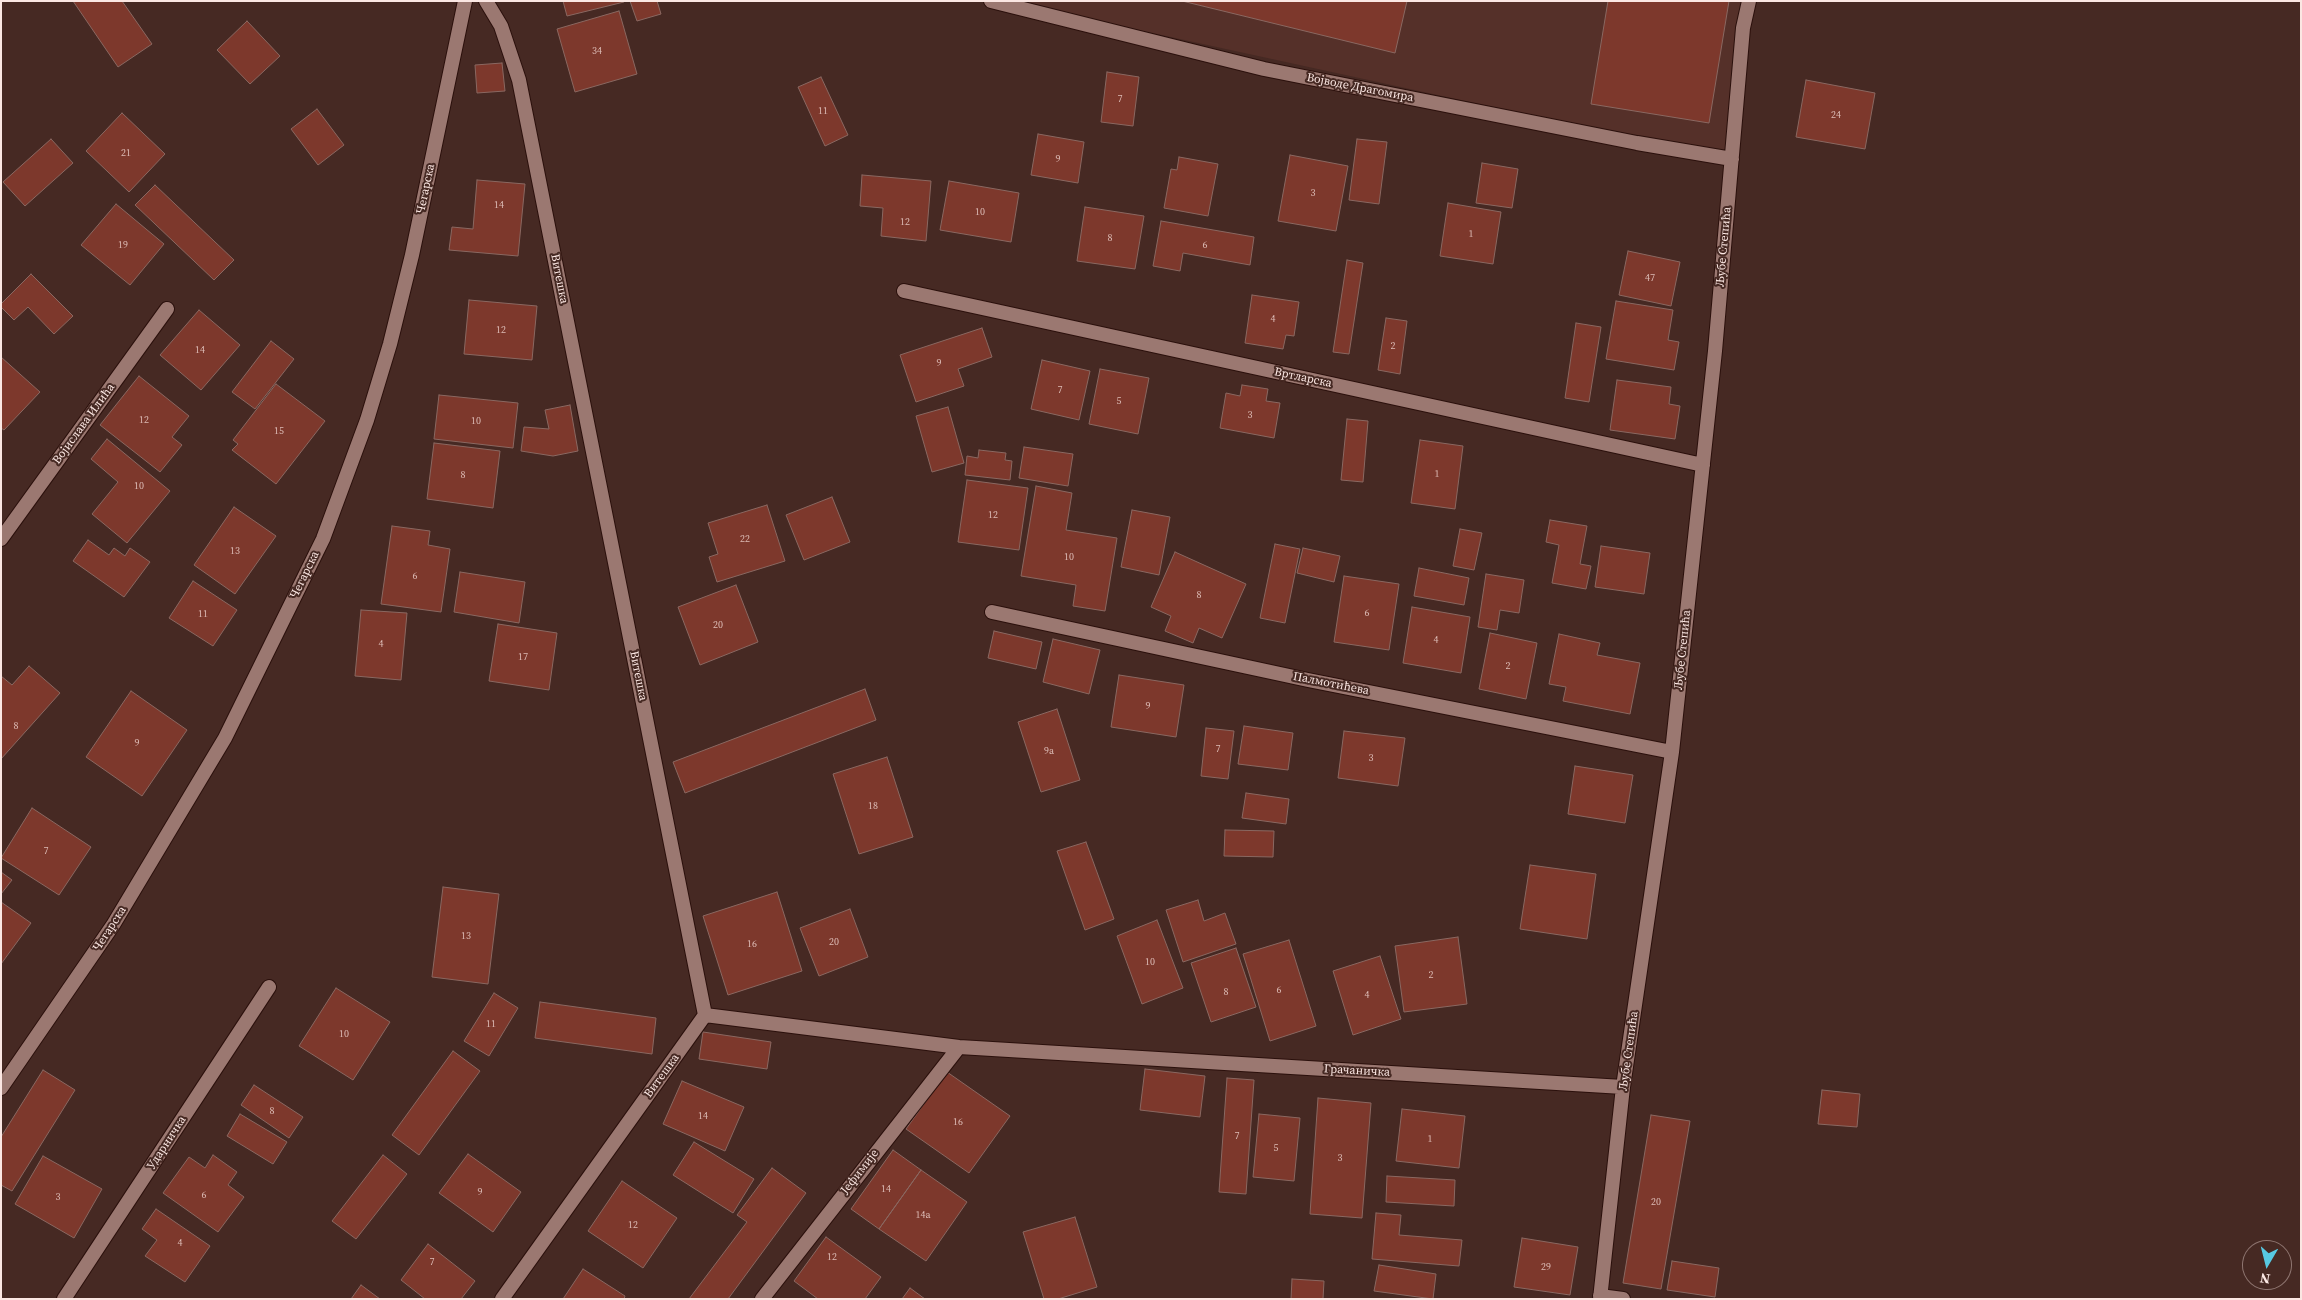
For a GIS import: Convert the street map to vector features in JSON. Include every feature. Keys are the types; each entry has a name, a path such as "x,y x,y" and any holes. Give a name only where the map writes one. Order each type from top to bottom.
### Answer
{"street":[{"name":"Чегарска","path":"1,1088 113,925 225,738 323,539 367,420 390,344 412,255 465,1"},
{"name":"Витешка","path":"486,1 501,26 520,80 705,1015 502,1299"},
{"name":"Војводе Драгомира","path":"991,1 1264,69 1638,143 1732,159"},
{"name":"Љубе Степића","path":"1623,1299 1600,1298 1623,1087 1672,752 1703,465 1743,28 1748,1"},
{"name":"Вртларска","path":"904,291 1703,465"},
{"name":"Војислава Илића","path":"1,539 166,309"},
{"name":"Палмотићева","path":"992,612 1308,680 1672,752"},
{"name":"Ударничка","path":"64,1299 269,987"},
{"path":"705,1015 959,1047"},
{"name":"Грачаничка","path":"959,1047 1623,1087"},
{"name":"Јефимије","path":"762,1299 959,1047"}],"shaded area":[{"path":"1005,1 1755,1 1732,159"}],"building":[{"path":"73,1 122,1 152,44 118,67"},
{"path":"563,1 624,1 624,2 567,16"},
{"path":"630,1 657,1 661,14 637,21"},
{"path":"1182,1 1407,1 1395,53"},
{"path":"1608,1 1729,1 1709,123 1591,104"},
{"path":"619,11 637,74 575,92 557,29"},
{"path":"247,21 280,56 250,84 217,50"},
{"path":"502,63 505,91 477,93 475,65"},
{"path":"1107,72 1139,77 1133,126 1101,122"},
{"path":"821,77 848,135 825,146 798,87"},
{"path":"1806,80 1875,93 1865,149 1796,137"},
{"path":"317,109 344,145 318,165 291,129"},
{"path":"122,113 165,154 129,192 86,151"},
{"path":"1038,134 1084,142 1078,183 1031,175"},
{"path":"51,139 73,163 25,206 3,182"},
{"path":"1357,139 1387,142 1379,204 1349,200"},
{"path":"1290,155 1348,166 1336,231 1278,221"},
{"path":"1179,157 1218,164 1208,216 1164,208 1171,169 1177,170"},
{"path":"1482,163 1518,169 1512,208 1476,203"},
{"path":"862,175 931,181 926,241 881,236 883,208 860,206"},
{"path":"477,180 525,184 518,256 449,250 452,227 473,229"},
{"path":"949,181 1019,193 1011,242 940,230"},
{"path":"155,185 234,260 214,280 135,205"},
{"path":"1448,203 1501,212 1493,264 1440,256"},
{"path":"116,204 164,244 130,285 81,245"},
{"path":"1085,207 1144,216 1135,269 1077,261"},
{"path":"1161,221 1254,237 1250,265 1183,253 1180,271 1153,266"},
{"path":"1628,251 1680,262 1671,306 1619,295"},
{"path":"1347,260 1363,263 1349,354 1333,352"},
{"path":"31,274 73,316 54,334 28,307 14,320 1,307 1,304"},
{"path":"1252,295 1299,302 1294,336 1286,335 1283,349 1245,343"},
{"path":"469,300 537,306 532,360 464,354"},
{"path":"1616,301 1673,310 1668,340 1679,342 1674,370 1606,359"},
{"path":"199,310 240,345 201,390 160,355"},
{"path":"1386,318 1407,321 1400,374 1378,370"},
{"path":"1576,323 1601,327 1589,402 1565,398"},
{"path":"982,328 992,357 958,369 964,386 916,402 900,355"},
{"path":"271,341 294,359 255,409 232,392"},
{"path":"1,357 40,392 4,430 1,428"},
{"path":"1042,360 1090,371 1079,420 1031,409"},
{"path":"1100,369 1149,378 1138,434 1089,424"},
{"path":"139,376 189,416 172,437 182,445 160,472 100,425"},
{"path":"1617,380 1671,387 1669,404 1680,406 1675,439 1610,430"},
{"path":"276,384 325,421 276,484 232,450 238,444 233,440"},
{"path":"1242,385 1268,389 1266,401 1280,403 1274,438 1220,428 1226,393 1240,396"},
{"path":"439,395 518,403 513,448 434,439"},
{"path":"570,405 578,451 553,456 521,451 524,427 549,429 545,410"},
{"path":"948,407 964,463 932,472 916,416"},
{"path":"1347,419 1368,421 1363,482 1341,480"},
{"path":"107,439 170,491 127,543 92,514 118,482 91,459"},
{"path":"1420,440 1463,446 1455,509 1411,503"},
{"path":"434,443 500,451 493,508 427,499"},
{"path":"1024,447 1073,454 1068,486 1019,478"},
{"path":"979,450 1006,453 1005,460 1012,461 1010,480 965,475 967,456 978,458"},
{"path":"967,480 1028,488 1019,550 958,542"},
{"path":"1036,486 1072,493 1066,530 1117,538 1105,611 1073,606 1076,585 1021,576"},
{"path":"832,497 850,542 804,560 786,515"},
{"path":"767,505 785,561 717,582 709,557 718,554 708,523"},
{"path":"234,507 276,536 235,594 194,565"},
{"path":"1132,510 1170,517 1159,575 1121,567"},
{"path":"1550,520 1587,526 1580,564 1591,566 1586,589 1552,583 1559,545 1546,542"},
{"path":"392,526 430,531 428,545 450,549 441,612 381,604"},
{"path":"1460,529 1482,533 1474,570 1453,566"},
{"path":"88,540 109,555 114,548 125,556 130,548 150,562 124,597 73,561"},
{"path":"1275,544 1300,549 1285,623 1260,618"},
{"path":"1601,546 1650,553 1644,594 1595,587"},
{"path":"1303,548 1340,556 1334,582 1297,573"},
{"path":"1175,552 1246,584 1222,638 1199,628 1193,643 1165,631 1171,616 1151,607"},
{"path":"1419,568 1469,578 1464,605 1414,596"},
{"path":"460,572 525,582 519,623 454,612"},
{"path":"1486,574 1524,580 1519,613 1500,610 1497,630 1478,627"},
{"path":"1344,576 1399,584 1389,650 1334,642"},
{"path":"193,581 237,610 213,646 169,618"},
{"path":"736,585 758,642 700,665 678,607"},
{"path":"1412,607 1470,617 1461,673 1403,663"},
{"path":"361,610 407,613 401,680 355,676"},
{"path":"498,624 557,633 549,690 489,681"},
{"path":"994,631 1042,642 1036,669 988,658"},
{"path":"1490,633 1537,643 1526,699 1479,689"},
{"path":"1559,634 1600,643 1597,655 1640,663 1630,714 1563,701 1566,687 1549,684"},
{"path":"1053,639 1100,650 1089,694 1043,682"},
{"path":"29,666 60,693 1,759 1,676 12,685"},
{"path":"1119,675 1184,685 1176,737 1111,727"},
{"path":"865,689 876,720 685,793 673,762"},
{"path":"131,691 187,730 142,796 86,757"},
{"path":"1057,709 1080,780 1041,792 1018,722"},
{"path":"1244,726 1293,733 1288,770 1238,764"},
{"path":"1206,728 1234,731 1228,779 1201,776"},
{"path":"1344,731 1405,738 1398,786 1338,778"},
{"path":"887,757 913,837 859,854 833,774"},
{"path":"1575,766 1633,775 1625,823 1568,814"},
{"path":"1246,793 1289,799 1286,824 1242,818"},
{"path":"32,808 91,847 59,895 1,858"},
{"path":"1225,830 1274,831 1273,857 1224,856"},
{"path":"1086,842 1114,919 1085,930 1057,851"},
{"path":"1530,865 1596,874 1587,939 1520,929"},
{"path":"1,872 12,880 1,894"},
{"path":"443,887 499,894 488,984 432,977"},
{"path":"777,892 802,971 728,995 703,916"},
{"path":"1198,900 1204,921 1225,913 1236,944 1183,962 1166,910"},
{"path":"1,902 31,923 1,964"},
{"path":"850,909 868,957 819,976 800,928"},
{"path":"1157,920 1183,988 1142,1004 1117,936"},
{"path":"1458,937 1467,1004 1404,1012 1395,946"},
{"path":"1289,940 1316,1026 1270,1041 1243,954"},
{"path":"1236,948 1256,1007 1211,1022 1191,963"},
{"path":"1380,956 1401,1019 1353,1035 1333,971"},
{"path":"336,988 390,1022 353,1080 299,1046"},
{"path":"494,993 518,1008 489,1056 464,1041"},
{"path":"540,1002 656,1018 652,1054 535,1038"},
{"path":"703,1032 771,1042 767,1069 699,1059"},
{"path":"453,1051 480,1071 419,1155 392,1135"},
{"path":"1145,1069 1205,1076 1200,1117 1140,1110"},
{"path":"43,1070 75,1090 12,1191 1,1185 1,1137"},
{"path":"947,1072 1010,1116 969,1173 906,1129"},
{"path":"1227,1078 1254,1080 1246,1194 1219,1192"},
{"path":"682,1081 744,1107 725,1151 663,1124"},
{"path":"254,1085 303,1117 289,1138 241,1105"},
{"path":"1822,1090 1860,1094 1857,1127 1818,1124"},
{"path":"1318,1098 1371,1103 1362,1218 1310,1214"},
{"path":"1402,1109 1465,1116 1459,1168 1396,1161"},
{"path":"240,1114 287,1142 273,1164 227,1136"},
{"path":"1259,1114 1300,1118 1294,1181 1253,1177"},
{"path":"1651,1115 1690,1121 1661,1289 1623,1283"},
{"path":"694,1142 754,1179 733,1213 673,1175"},
{"path":"893,1150 921,1170 879,1229 851,1209"},
{"path":"468,1154 521,1192 493,1232 439,1193"},
{"path":"213,1155 237,1172 228,1185 244,1197 218,1232 163,1193 189,1157 205,1168"},
{"path":"383,1155 407,1174 356,1239 332,1221"},
{"path":"43,1156 102,1189 74,1238 15,1204"},
{"path":"772,1168 806,1193 728,1299 689,1299 747,1222 737,1215"},
{"path":"921,1170 967,1202 926,1261 879,1229"},
{"path":"1387,1176 1455,1180 1454,1206 1386,1202"},
{"path":"622,1181 677,1218 643,1268 588,1231"},
{"path":"156,1209 210,1246 185,1282 145,1256 157,1240 142,1229"},
{"path":"1376,1213 1401,1215 1399,1235 1462,1240 1459,1266 1372,1259"},
{"path":"1075,1217 1097,1287 1058,1299 1044,1299 1023,1232"},
{"path":"826,1237 881,1277 865,1299 818,1299 794,1281"},
{"path":"1522,1238 1578,1247 1570,1295 1514,1287"},
{"path":"428,1244 475,1281 461,1299 425,1299 401,1280"},
{"path":"1672,1261 1719,1268 1715,1297 1667,1290"},
{"path":"1379,1265 1436,1274 1433,1299 1374,1291"},
{"path":"583,1269 625,1296 624,1299 563,1299"},
{"path":"1292,1279 1324,1281 1323,1299 1291,1299"},
{"path":"361,1285 380,1299 351,1299"},
{"path":"910,1288 925,1299 902,1299"}]}
